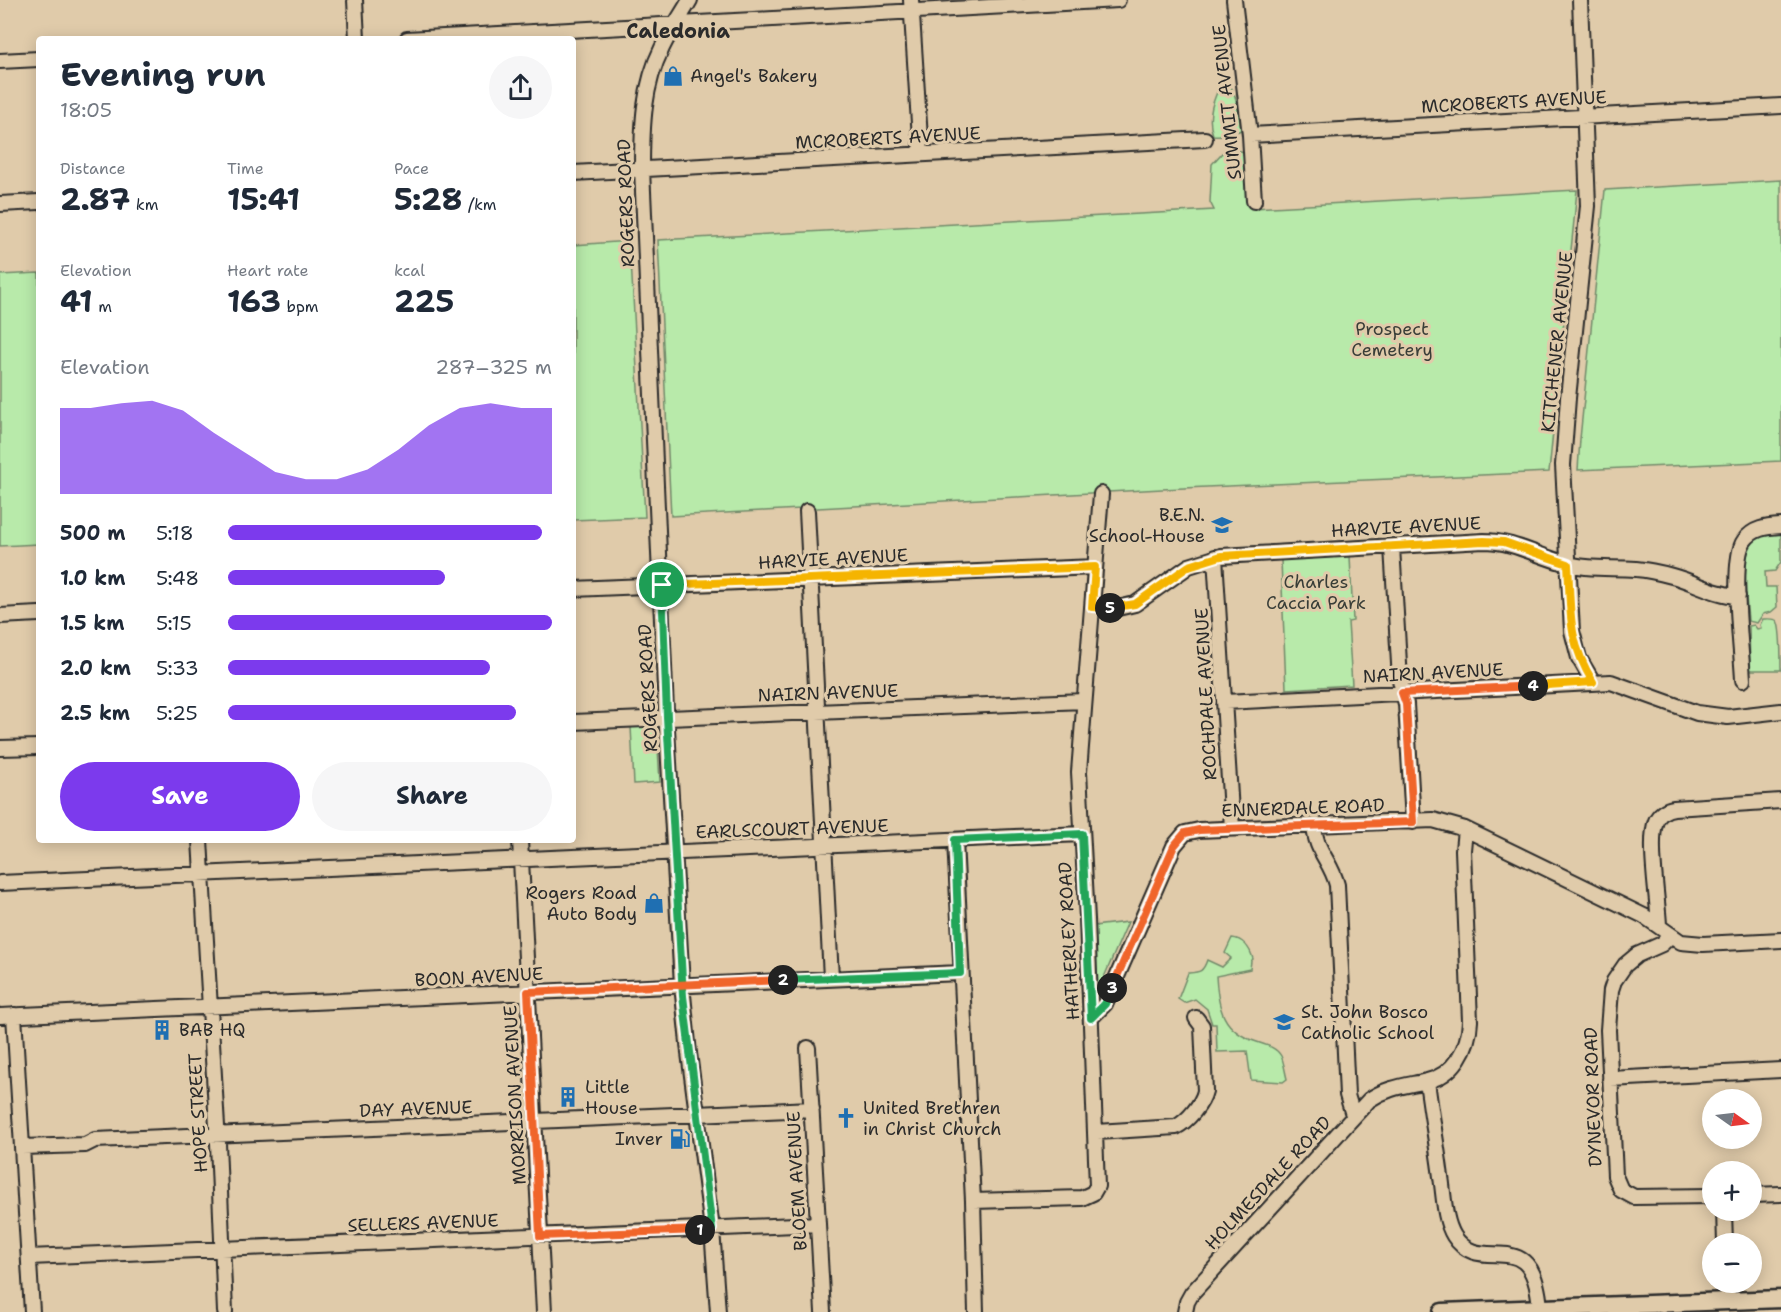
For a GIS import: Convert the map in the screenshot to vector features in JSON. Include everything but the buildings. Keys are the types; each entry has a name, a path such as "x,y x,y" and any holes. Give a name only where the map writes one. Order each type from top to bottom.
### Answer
{"main road":[{"path":"1442,1312 1781,1299"}],"street":[{"path":"355,0 357,36"},
{"name":"ROGERS ROAD","path":"690,0 656,61 646,94 643,116 642,169 667,717 682,986 712,1229 718,1312"},
{"path":"457,36 912,6 1118,0"},
{"name":"SUMMIT AVENUE","path":"1234,0 1250,135 1254,201"},
{"name":"KITCHENER AVENUE","path":"1580,0 1588,206 1563,453 1571,620 1579,658 1593,682"},
{"path":"912,6 921,154"},
{"path":"0,61 36,59"},
{"name":"MCROBERTS AVENUE","path":"1250,135 1781,106"},
{"name":"MCROBERTS AVENUE","path":"576,173 1205,139"},
{"path":"0,204 36,202"},
{"name":"HATHERLEY ROAD","path":"973,1201 1082,1198 1091,1195 1096,1190 1098,1181 1079,772 1101,494"},
{"path":"807,511 831,978"},
{"path":"1743,680 1738,596 1742,543 1756,530 1763,527 1781,526"},
{"name":"HARVIE AVENUE","path":"1092,607 1118,608 1135,604 1189,566 1215,557 1495,541 1568,564 1638,569 1738,596"},
{"path":"1392,547 1396,630 1402,693 1406,704 1413,822"},
{"name":"ROCHDALE AVENUE","path":"1215,557 1232,828"},
{"name":"HARVIE AVENUE","path":"576,589 1095,567"},
{"path":"0,616 36,614"},
{"name":"NAIRN AVENUE","path":"1225,702 1611,682 1697,713 1728,717 1753,716 1781,711"},
{"name":"NAIRN AVENUE","path":"576,722 1084,701"},
{"path":"0,748 36,747"},
{"path":"1659,925 1653,842 1655,824 1660,815 1674,808 1781,801"},
{"name":"ENNERDALE ROAD","path":"1091,1018 1105,1004 1174,846 1185,833 1199,830 1443,821 1465,829 1659,925 1670,936 1681,942 1691,944 1781,940"},
{"name":"HOLMESDALE ROAD","path":"1185,1312 1192,1293 1353,1115 1347,1095 1338,892 1330,867 1317,846 1314,825"},
{"path":"1353,1115 1383,1091 1396,1086 1427,1081 1441,1075 1454,1064 1465,1049 1470,1031 1463,850 1465,829"},
{"name":"EARLSCOURT AVENUE","path":"0,883 202,872 1082,834"},
{"path":"955,840 973,1201 976,1312"},
{"name":"HOPE STREET","path":"200,843 225,1312"},
{"name":"MORRISON AVENUE","path":"520,843 544,1312"},
{"name":"DYNEVOR ROAD","path":"1670,936 1662,944 1637,955 1619,972 1614,981 1608,1012 1615,1176 1621,1190 1628,1196 1639,1198 1702,1196"},
{"name":"BOON AVENUE","path":"7,1016 960,973"},
{"path":"7,1016 22,1147 32,1312"},
{"path":"1097,1132 1176,1127 1196,1108 1202,1100 1204,1091 1202,1026 1196,1018"},
{"name":"BLOEM AVENUE","path":"808,1048 823,1312"},
{"path":"1610,1079 1781,1070"},
{"path":"1427,1081 1451,1232 1468,1250 1482,1254 1505,1254 1525,1263 1532,1270 1537,1281 1540,1308"},
{"name":"DAY AVENUE","path":"22,1147 85,1145 95,1140 812,1109"},
{"path":"1762,1195 1781,1194"},
{"name":"SELLERS AVENUE","path":"29,1257 818,1224"},
{"path":"1728,1293 1728,1301"}],"green space":[{"path":"1222,81 1231,87 1234,94 1241,130 1227,135 1213,135 1211,114"},
{"name":"Prospect Cemetery","path":"1233,149 1244,152 1248,158 1254,208 1577,190 1549,472 1162,489 671,516 658,240 1214,210 1210,202 1212,164 1222,153"},
{"path":"1781,180 1781,461 1578,470 1605,190"},
{"path":"630,241 645,517 576,520 576,245"},
{"path":"36,273 36,544 0,546 0,275"},
{"path":"1781,534 1781,562 1775,571 1765,572 1766,587 1776,587 1777,607 1763,614 1757,623 1748,621 1745,574 1749,550 1754,541 1762,536"},
{"name":"Charles Caccia Park","path":"1350,556 1353,621 1348,622 1352,685 1286,689 1281,560"},
{"path":"1763,619 1777,621 1781,644 1781,670 1750,670 1749,626 1754,625 1757,629 1761,628"},
{"path":"651,726 657,731 660,782 634,784 631,727"},
{"path":"1128,922 1098,991 1097,991 1094,926"},
{"path":"1232,938 1246,945 1253,959 1250,969 1216,976 1218,998 1224,1017 1236,1032 1279,1053 1287,1079 1283,1082 1251,1080 1247,1051 1217,1052 1216,1024 1212,1024 1207,1009 1195,999 1184,1003 1178,999 1188,973 1200,971 1207,960 1222,967 1231,958 1225,953"}],"place":[{"name":"Angel's Bakery","path":"673,76"},
{"name":"B.E.N. School-House","path":"1222,525"},
{"name":"Rogers Road Auto Body","path":"654,903"},
{"name":"St. John Bosco Catholic School","path":"1284,1022"},
{"name":"BAB HQ","path":"162,1030"},
{"name":"Little House","path":"568,1097"},
{"name":"United Brethren in Christ Church","path":"846,1118"},
{"name":"Inver","path":"680,1139"}],"district":[{"name":"Caledonia","path":"678,31"}],"route":[{"path":"662,585 682,986 712,1229 540,1236 528,992 682,986 769,980 960,973 955,840 1082,834 1091,1018 1105,1004 1174,846 1185,833 1199,830 1413,822 1406,704 1402,693 1593,682 1579,658 1574,642 1568,564 1495,541 1221,556 1189,566 1140,601 1118,608 1092,607 1095,567 662,585"}]}
